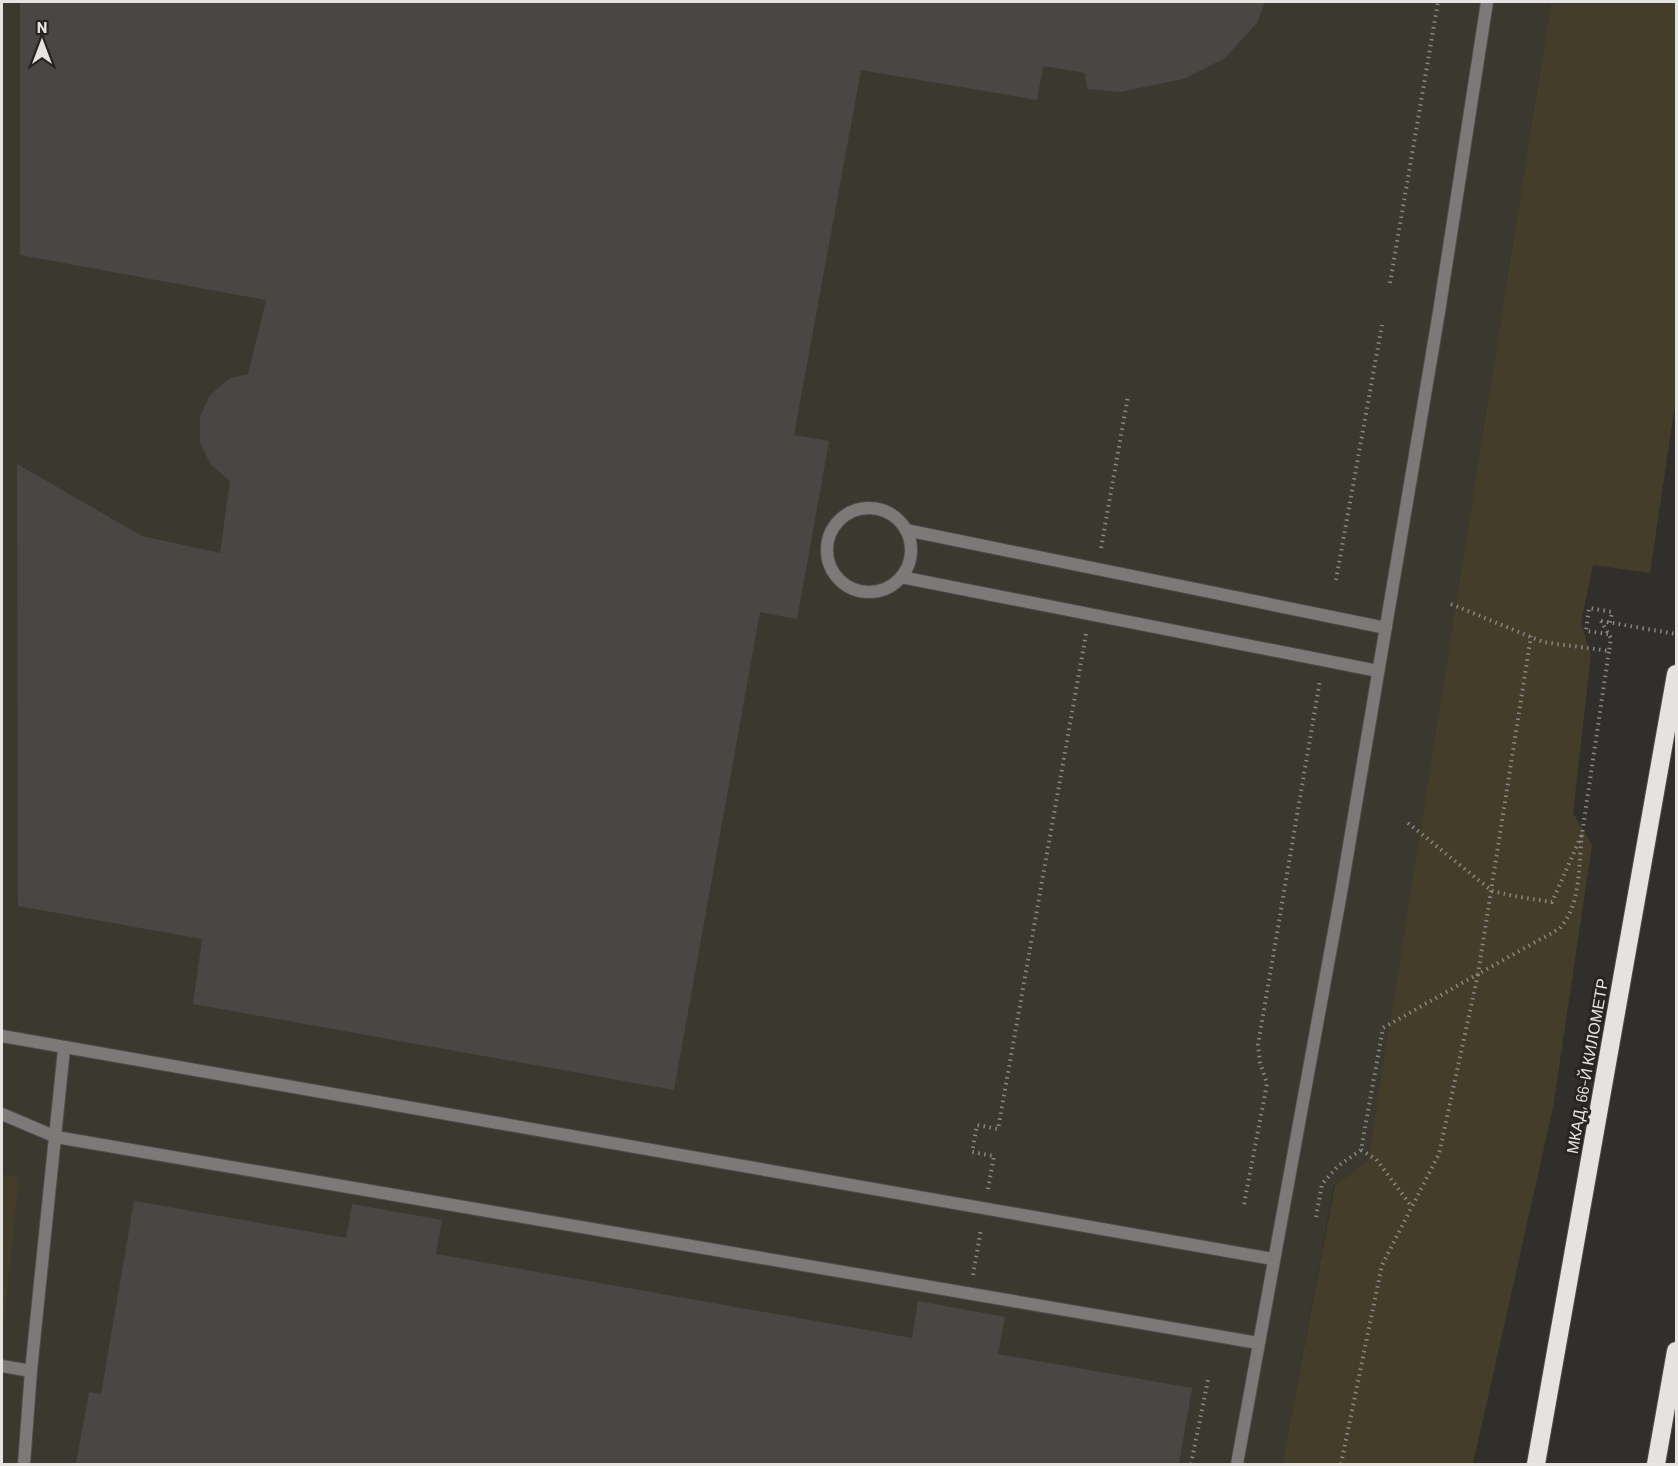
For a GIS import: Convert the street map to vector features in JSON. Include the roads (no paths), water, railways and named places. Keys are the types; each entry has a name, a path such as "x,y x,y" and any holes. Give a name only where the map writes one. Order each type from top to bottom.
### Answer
{"highway":[{"name":"МКАД, 66-Й КИЛОМЕТР","path":"1536,1464 1677,674"},
{"path":"1656,1464 1677,1351"}],"lane":[{"path":"1237,1464 1273,1259 1312,1060 1439,312 1487,2"},
{"path":"864,507 886,511 896,517 906,530 911,546 907,567 901,577 884,590 873,592 851,588 834,574 826,554 826,543 836,523 844,515 864,507"},
{"path":"906,530 1386,627"},
{"path":"901,577 1378,670"},
{"path":"2,1036 64,1049 1273,1259"},
{"path":"24,1464 31,1371 64,1049"},
{"path":"2,1114 56,1137 1258,1343"},
{"path":"2,1366 31,1371"}]}
